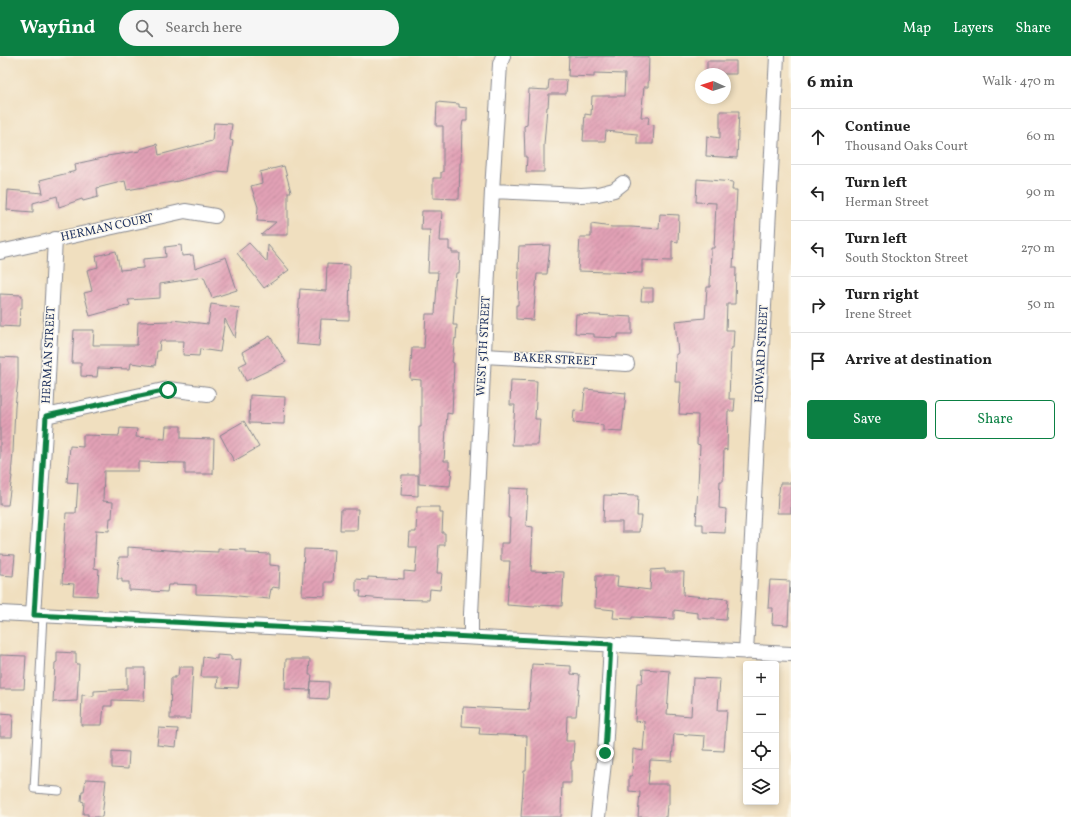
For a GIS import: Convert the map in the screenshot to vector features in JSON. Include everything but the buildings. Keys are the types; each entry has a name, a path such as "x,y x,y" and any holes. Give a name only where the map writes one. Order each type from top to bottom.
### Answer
{"street":[{"name":"WEST 5TH STREET","path":"471,637 492,191 500,64 503,56"},
{"name":"HOWARD STREET","path":"746,652 777,56"},
{"path":"492,191 581,195 598,194 614,190 623,183"},
{"name":"HERMAN COURT","path":"0,252 186,211 215,216"},
{"name":"HERMAN STREET","path":"38,615 55,239"},
{"name":"BAKER STREET","path":"484,356 627,364"},
{"path":"46,416 168,390 208,394"},
{"path":"0,613 791,654"},
{"path":"598,817 605,753 611,644"}],"lane":[{"path":"38,615 34,789 60,791"}],"route":[{"path":"168,390 46,416 34,615 611,644 605,753"}]}
